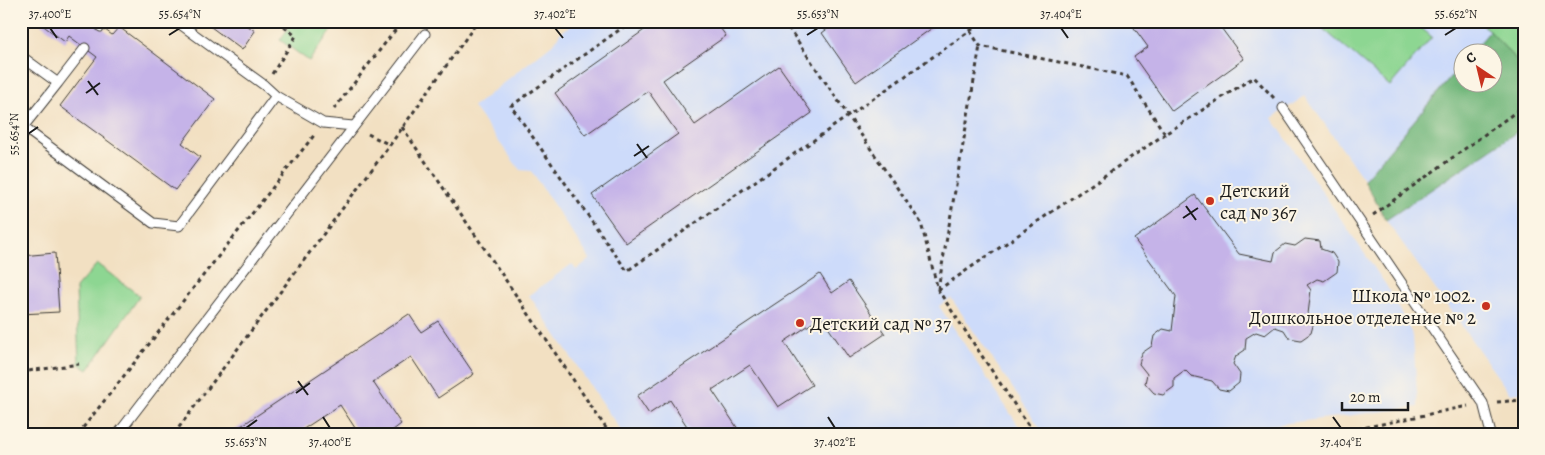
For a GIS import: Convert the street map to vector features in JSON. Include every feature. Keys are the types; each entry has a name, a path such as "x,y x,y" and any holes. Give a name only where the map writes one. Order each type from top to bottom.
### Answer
{"lane":[{"path":"176,21 276,96 323,124 353,126"},
{"path":"118,434 425,34"},
{"path":"85,48 22,128 153,223 179,226 276,96"},
{"path":"21,56 58,83"},
{"path":"1283,108 1483,403 1491,434"}],"path":[{"path":"264,86 296,36 276,21"},
{"path":"176,433 390,145 478,21"},
{"path":"632,21 511,106 627,271 984,21"},
{"path":"784,21 921,223 938,290 1034,434"},
{"path":"78,434 400,24"},
{"path":"938,290 980,46 970,31"},
{"path":"980,46 1127,76 1165,134"},
{"path":"938,290 1165,134 1254,77 1283,108"},
{"path":"1361,224 1524,106"},
{"path":"353,126 390,145"},
{"path":"402,127 610,434"},
{"path":"21,372 79,364"},
{"path":"1334,434 1483,403 1524,400"}],"shaded area":[{"path":"577,21 1477,21 1490,31 1481,42 1452,42 1452,76 1364,180 1305,96 1272,118 1386,285 1413,336 1418,407 1199,434 1044,434 951,298 939,306 1024,434 623,434 529,295 572,264 576,270 590,259 531,171 520,170 473,107 555,42 560,33"},
{"name":"Школа № 1002. Дошкольное отделение № 2","path":"1524,127 1524,392 1510,394 1386,220"}],"green space":[{"path":"278,21 338,21 309,61 280,40 288,29"},
{"path":"1314,21 1413,21 1432,37 1390,86"},
{"path":"1477,21 1524,21 1524,69 1502,44 1502,42"},
{"path":"1490,31 1500,42 1481,42"},
{"path":"1502,44 1524,69 1524,127 1386,220 1364,180 1452,76 1452,92 1502,92"},
{"path":"97,264 140,296 88,370 79,364 76,288"}],"building":[{"path":"37,21 93,21 112,35 119,27 215,99 182,143 200,157 175,190 60,106 97,57 69,36 65,42"},
{"path":"203,21 241,21 255,31 242,50"},
{"path":"657,21 715,21 726,36 663,80 695,125 779,66 812,113 626,243 592,195 678,134 648,91 585,135 555,93"},
{"path":"838,21 942,21 856,82 822,33"},
{"path":"1129,21 1216,21 1244,59 1172,111 1134,57 1148,47"},
{"path":"1195,195 1239,254 1273,261 1275,252 1285,244 1295,246 1305,239 1320,241 1321,249 1332,253 1338,262 1337,272 1324,281 1317,279 1307,285 1311,290 1308,314 1314,322 1311,333 1301,340 1289,338 1284,330 1275,327 1265,335 1256,332 1246,338 1245,350 1236,356 1233,364 1240,374 1239,383 1229,391 1219,389 1212,381 1191,376 1185,370 1174,378 1174,387 1163,395 1154,393 1145,383 1147,374 1139,364 1142,353 1152,346 1154,336 1163,329 1172,331 1176,296 1134,239"},
{"path":"55,253 59,312 21,314 21,256"},
{"path":"820,274 832,293 849,281 885,334 849,358 821,317 784,342 812,385 778,407 750,365 712,390 740,432 738,434 692,434 670,400 649,414 637,396"},
{"path":"409,314 421,332 438,321 474,374 438,398 411,357 373,382 401,424 388,434 359,434 340,405 302,430 304,434 229,434"}],"place":[{"name":"Детский сад № 367","path":"1210,201"},
{"name":"Школа № 1002. Дошкольное отделение № 2","path":"1486,306"},
{"name":"Детский сад № 37","path":"800,323"}]}
